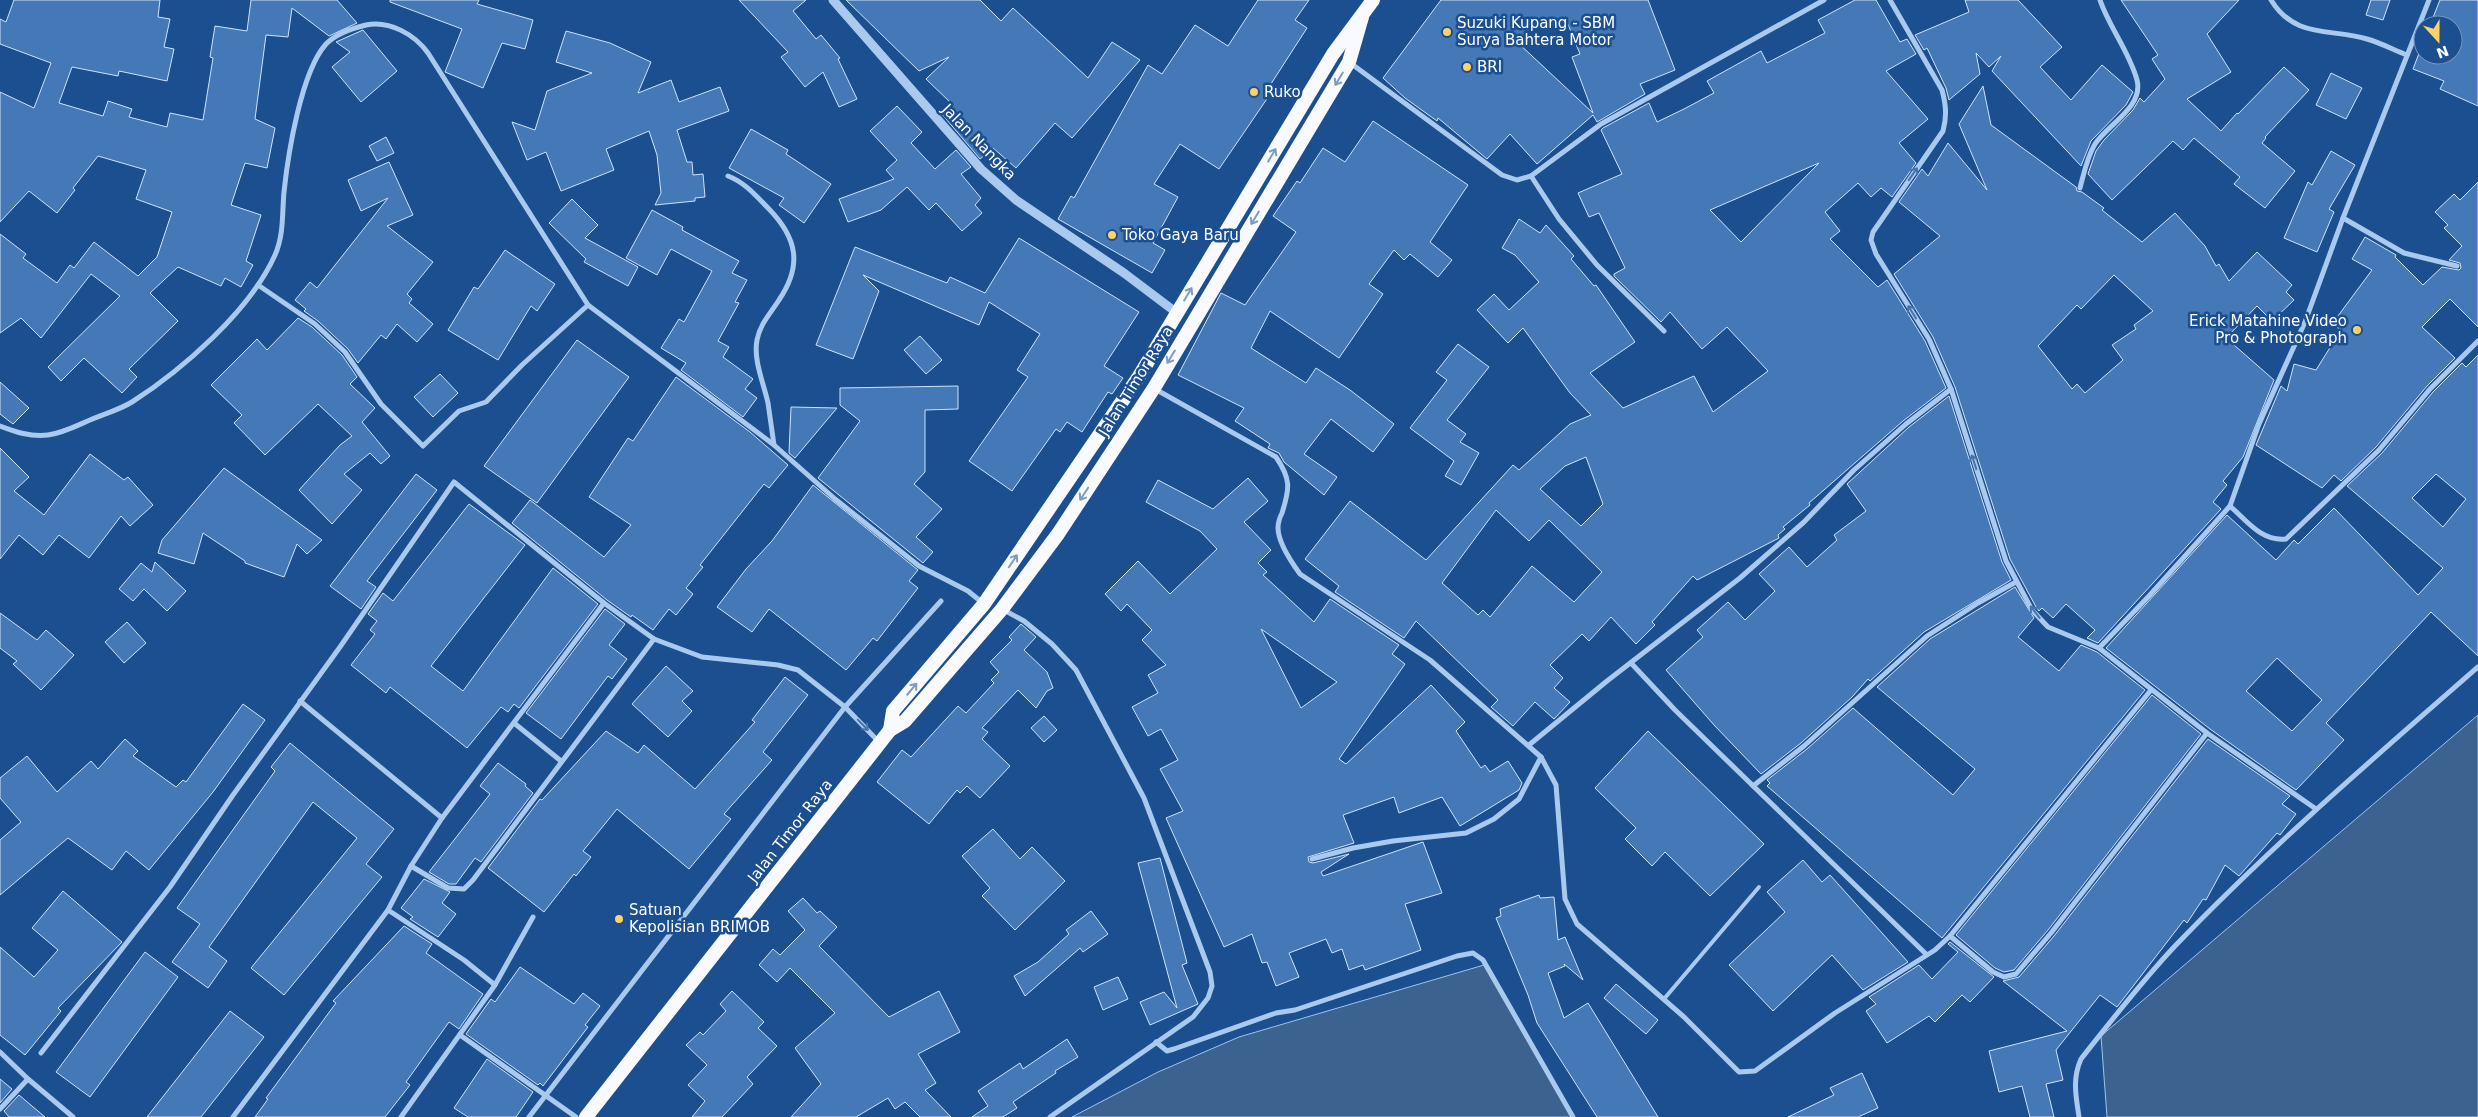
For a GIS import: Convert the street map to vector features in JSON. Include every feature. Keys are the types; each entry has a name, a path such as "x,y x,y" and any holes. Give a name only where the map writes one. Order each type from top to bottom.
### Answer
{"highway":[{"name":"Jalan Timor Raya","path":"890,730 893,711 984,604 1138,378 1333,54 1373,0"},
{"name":"Jalan Timor Raya","path":"586,1117 890,730 905,721 1002,609 1058,534 1154,388 1349,62 1362,17"}],"street":[{"name":"Jalan Nangka","path":"833,0 981,169 1016,200 1177,313"},
{"path":"1349,62 1502,175 1517,180 1531,176 1602,124 1824,0"},
{"path":"1890,0 1942,90 1947,118 1943,131 1873,232 1871,240 1876,254 1928,339 1951,388 2006,561 2016,582 2032,610 2048,628 2099,648 2207,733 2316,809"},
{"path":"2080,188 2094,145 2129,108 2137,90 2137,81 2130,62 2100,0"},
{"path":"2271,0 2280,14 2314,32 2366,39 2407,55"},
{"path":"2099,648 2230,506 2259,424 2306,322 2343,218 2429,0"},
{"path":"0,426 23,434 47,435 64,431 130,403 184,365 236,312 258,286 275,254 282,233 284,190 299,107 315,62 326,44 350,29 372,24 403,31 418,40 428,53 588,305 774,444 835,499 919,566 968,591 984,604"},
{"path":"728,176 747,187 783,224 794,256 794,269 789,285 762,323 757,340 756,352 774,444"},
{"path":"1531,176 1559,219 1597,265 1664,331"},
{"path":"2343,218 2404,253 2457,266"},
{"path":"258,286 315,324 339,347 380,404 422,446 459,411 486,402 522,365 588,305"},
{"path":"2230,506 2264,536 2275,540 2286,539 2379,450 2430,389 2478,340"},
{"path":"1154,388 1276,457 1287,473 1288,483 1288,493 1277,529 1290,561 1300,574 1430,660 1541,756 1556,785 1565,899 1577,924 1664,999 1740,1072 1750,1073 1755,1071 1835,1012 1935,950 1950,936 2151,690"},
{"path":"1529,745 1740,578 1804,522 1854,470 1906,424 1951,388"},
{"path":"41,1053 170,887 454,482 604,603 654,639 702,657 778,665 798,670 845,707 880,743"},
{"path":"1754,786 1804,746 1927,636 1978,603 2016,582"},
{"path":"530,1117 845,707 941,601"},
{"path":"233,1117 388,910 411,866 442,818 604,603"},
{"path":"1002,609 1024,621 1052,644 1076,670 1144,798 1207,963 1212,986 1208,998 1193,1017 1050,1117"},
{"path":"411,866 448,888 464,889 473,880 561,760 654,639"},
{"path":"1631,663 1926,954"},
{"path":"2079,1117 2074,1087 2076,1071 2081,1059 2131,995 2176,946 2316,809 2478,667"},
{"path":"300,701 442,818"},
{"path":"514,723 561,760"},
{"path":"1950,936 1993,972 2004,977 2016,974 2057,926 2207,733"},
{"path":"1312,859 1353,848 1393,841 1466,833 1494,819 1519,800 1541,756"},
{"path":"388,910 464,960 495,985"},
{"path":"401,1117 495,985 534,917"},
{"path":"1156,1042 1167,1051 1276,1013 1295,1010 1473,952 1483,960 1573,1117"},
{"path":"460,1035 545,1097 576,1117"},
{"path":"0,1052 28,1079 73,1117"},
{"path":"0,1108 28,1079"}],"lane":[{"path":"1664,999 1758,887"}],"water":[{"path":"2478,715 2478,1117 2107,1117 2101,1036"},
{"path":"1484,965 1572,1117 1072,1117 1158,1072 1239,1037"}],"building":[{"path":"14,0 160,0 158,17 170,19 164,47 174,49 167,81 119,71 118,76 72,67 59,103 103,116 108,101 132,109 129,117 167,127 170,113 203,120 213,58 210,57 215,26 247,31 251,0 337,0 357,23 329,36 292,8 288,37 266,35 255,119 275,128 267,168 245,163 231,205 261,215 246,261 253,265 241,287 225,278 221,286 178,267 150,293 178,321 129,369 137,377 122,393 84,358 61,381 48,367 120,296 91,274 41,338 21,318 0,333 0,234 26,254 23,258 57,283 70,265 74,268 94,242 138,276 157,257 172,212 136,199 146,170 98,156 73,188 75,190 57,213 29,191 0,222 0,92 34,108 51,63 0,44 0,19 6,22"},
{"path":"390,0 479,0 477,4 533,20 525,49 502,43 483,88 445,72 462,29 390,2"},
{"path":"739,0 806,0 793,11 816,39 821,35 840,58 838,59 857,99 839,107 823,72 805,87 781,57 788,52"},
{"path":"846,0 980,0 1001,21 1013,8 1088,78 1112,42 1140,60 1072,138 1055,123 1016,168 993,148 980,159 941,113 952,104 926,79 949,57 919,71"},
{"path":"1258,0 1309,0 1295,20 1307,28 1269,87 1273,90 1219,169 1180,144 1154,184 1178,197 1153,243 1165,250 1152,273 1058,219 1071,196 1074,198 1148,65 1162,74 1195,25 1228,46"},
{"path":"1441,0 1648,0 1675,70 1640,84 1645,94 1597,122 1593,115 1537,164 1510,134 1487,159 1438,118 1437,121 1405,98 1383,78","holes":["1565,17 1580,54 1572,57 1593,113 1516,41 1529,35 1528,32"]},
{"path":"1855,0 1876,0 1900,42 1907,39 1916,54 1886,71 1928,119 1899,143 1916,163 1892,197 1881,188 1871,197 1858,183 1825,212 1840,231 1830,239 1878,287 1887,280 1925,341 1946,388 1903,421 1809,503 1810,505 1783,527 1785,529 1778,535 1779,538 1697,580 1693,576 1652,622 1655,625 1636,644 1611,617 1589,641 1582,634 1550,665 1563,678 1554,688 1570,702 1554,719 1535,702 1513,726 1491,707 1498,700 1416,621 1404,638 1335,592 1339,586 1305,559 1350,501 1426,560 1513,465 1519,470 1570,424 1591,415 1570,393 1523,328 1508,343 1477,310 1494,294 1509,310 1539,282 1515,255 1502,248 1519,219 1540,233 1546,225 1574,256 1571,259 1594,286 1596,285 1635,342 1590,373 1623,408 1694,376 1713,412 1768,371 1727,327 1702,349 1670,312 1661,322 1614,276 1614,274 1625,268 1599,213 1589,217 1578,193 1622,174 1601,130 1603,128 1649,103 1657,122 1684,109 1714,93 1707,81 1761,51 1767,63 1825,33 1818,20","holes":["1819,163 1741,242 1710,210","1586,457 1603,504 1581,526 1540,489 1565,466","1496,510 1529,541 1549,520 1602,572 1574,602 1532,566 1490,617 1483,610 1478,615 1442,583"]},
{"path":"1965,0 2018,0 2062,47 2040,67 2071,100 2102,65 2133,92 2126,105 2091,141 2081,166 1992,71 2001,56 1989,67 1976,53 1980,74 1949,100 1946,88 1927,48 1924,50 1915,35 1969,12"},
{"path":"2121,0 2239,0 2207,34 2231,72 2187,99 2221,131 2284,67 2309,90 2265,137 2262,143 2295,171 2265,208 2234,184 2240,177 2194,138 2183,150 2173,141 2112,200 2088,174 2096,151 2104,140 2133,110 2140,98 2144,102 2165,79 2152,59 2158,55"},
{"path":"2371,0 2390,0 2383,20 2366,15"},
{"path":"2440,0 2478,0 2478,106 2440,89 2444,81 2413,69 2415,65 2463,65 2463,15 2434,15"},
{"path":"363,30 397,71 361,102 332,67 350,52 336,42"},
{"path":"566,31 610,43 651,62 638,93 671,80 679,102 720,87 729,111 677,130 687,162 692,162 693,175 703,174 705,197 695,198 695,201 655,205 661,193 657,155 649,131 606,149 614,170 561,191 546,152 527,160 512,122 535,130 547,91 592,73 556,62"},
{"path":"2331,73 2362,88 2346,119 2316,105"},
{"path":"1983,86 1991,125 2076,187 2077,191 2082,192 2104,208 2102,210 2142,242 2175,213 2205,246 2216,266 2219,264 2229,281 2257,252 2292,285 2286,292 2294,300 2272,321 2257,306 2226,338 2274,380 2243,457 2223,481 2227,485 2213,502 2221,509 2098,643 2087,638 2095,630 2066,604 2053,618 2042,608 2039,611 2036,607 2010,559 1955,387 1933,337 1894,274 1940,236 1899,202 1922,169 1928,176 1948,143 1987,190 1959,124","holes":["2114,275 2153,311 2134,325 2136,329 2112,345 2123,360 2085,393 2077,384 2072,389 2038,346 2077,305 2081,309"]},
{"path":"897,106 922,132 911,143 935,169 956,150 971,167 961,174 981,198 975,205 982,213 962,231 936,203 929,210 907,187 881,210 848,222 839,199 894,179 886,170 897,160 870,131"},
{"path":"1373,121 1468,185 1430,242 1452,260 1438,277 1410,254 1404,260 1394,250 1369,284 1383,294 1339,358 1270,311 1251,348 1306,383 1316,368 1350,390 1394,424 1373,452 1331,419 1304,454 1337,477 1324,495 1284,462 1279,453 1268,448 1270,444 1235,421 1244,408 1178,375 1221,293 1245,305 1296,232 1273,216 1297,181 1300,183 1323,148 1345,162"},
{"path":"751,129 788,150 786,154 831,184 804,223 779,205 784,198 729,168"},
{"path":"386,137 394,153 377,161 369,146"},
{"path":"2331,151 2355,165 2329,209 2334,212 2317,252 2284,238 2308,182 2312,185"},
{"path":"389,162 413,215 387,226 433,262 407,294 412,299 409,303 433,324 417,342 397,324 386,339 381,335 358,363 348,349 318,321 304,311 306,309 295,300 310,282 317,288 388,198 361,211 348,180"},
{"path":"2478,182 2478,327 2450,299 2422,327 2455,358 2427,386 2376,447 2341,481 2334,475 2322,488 2256,445 2281,386 2287,391 2294,364 2316,370 2341,330 2332,324 2372,270 2352,259 2365,237 2396,255 2395,257 2423,285 2442,267 2459,270 2461,268 2460,263 2449,260 2462,246 2444,228 2448,225 2435,212 2454,194 2460,200"},
{"path":"572,199 598,225 585,238 638,267 628,286 584,262 586,259 549,223"},
{"path":"652,210 683,227 682,230 739,261 732,273 747,280 735,302 739,303 718,341 729,347 723,357 753,379 745,389 757,398 743,417 681,370 686,363 661,348 679,319 684,322 712,271 671,249 657,275 626,258"},
{"path":"1019,238 1139,312 1104,366 1123,378 1112,394 1108,392 1082,432 1067,422 1060,432 1056,429 1012,491 969,461 1028,377 1017,370 1040,334 989,302 979,325 863,275 879,291 853,359 816,345 855,247 947,283 950,277 985,293"},
{"path":"505,250 555,284 537,311 531,306 498,360 448,330 474,287 478,289"},
{"path":"298,318 312,327 342,355 357,377 350,384 375,408 362,422 390,456 381,464 370,453 344,474 362,490 332,524 299,490 340,445 352,436 318,404 265,455 234,423 242,415 211,385 257,339 267,350"},
{"path":"920,336 942,360 926,374 904,350"},
{"path":"577,340 629,377 537,503 484,466"},
{"path":"1458,344 1489,367 1447,420 1466,434 1460,442 1479,453 1461,485 1445,476 1454,461 1410,428 1447,380 1436,372"},
{"path":"2478,355 2478,656 2431,612 2326,723 2344,740 2296,790 2210,729 2106,648 2227,515 2276,560 2294,540 2298,544 2334,508 2418,595 2443,568 2347,486 2382,453 2433,392 2462,363 2466,367","holes":["2436,474 2466,499 2443,527 2412,498","2277,658 2322,700 2292,731 2246,691"]},
{"path":"440,374 458,393 433,417 414,397"},
{"path":"676,377 750,432 788,465 769,488 764,484 700,565 703,567 686,588 693,594 676,615 669,609 653,630 607,600 512,523 530,500 604,557 631,525 589,497 628,438 633,441"},
{"path":"0,382 29,408 13,424 0,414"},
{"path":"958,386 958,409 925,410 925,472 914,484 942,509 916,537 933,552 923,563 818,478 860,421 840,405 840,388"},
{"path":"1949,396 2002,562 2011,580 1924,632 1870,681 1868,679 1852,697 1801,743 1761,774 1714,725 1666,670 1703,637 1697,630 1728,602 1745,620 1775,591 1759,574 1789,547 1807,567 1837,540 1834,535 1866,511 1847,484 1909,427"},
{"path":"791,407 837,408 795,458 789,453"},
{"path":"0,448 29,477 14,491 44,515 90,454 124,480 128,477 153,505 130,526 121,516 89,558 59,535 43,555 19,535 0,559"},
{"path":"224,468 322,540 307,554 297,544 284,577 245,563 245,561 203,533 194,564 158,553 162,540"},
{"path":"416,474 437,490 367,581 376,587 361,609 330,586"},
{"path":"1248,478 1268,501 1244,522 1271,550 1258,563 1267,572 1263,575 1314,622 1330,599 1399,645 1392,654 1405,664 1339,759 1346,764 1431,685 1465,722 1456,731 1481,768 1485,765 1490,772 1508,761 1522,783 1519,790 1460,826 1442,797 1399,813 1394,797 1343,815 1354,843 1308,857 1309,862 1313,863 1349,854 1321,872 1323,876 1423,842 1442,893 1405,904 1421,950 1365,970 1363,965 1349,970 1342,949 1332,953 1326,939 1289,953 1299,977 1276,986 1267,962 1262,963 1252,934 1224,947 1166,818 1183,811 1160,769 1178,760 1161,729 1148,736 1132,707 1158,693 1148,675 1166,665 1142,640 1152,630 1127,604 1121,611 1105,594 1138,561 1170,594 1217,549 1200,531 1146,502 1158,480 1213,509","holes":["1261,629 1337,682 1301,708"]},
{"path":"813,485 918,570 909,581 918,588 877,641 873,638 846,670 769,609 752,632 717,607 746,569 772,541"},
{"path":"469,504 525,545 431,666 463,691 553,568 598,604 519,708 514,704 508,712 501,707 467,748 390,687 386,693 351,665 375,634 370,630 377,621 368,614 383,593 393,601"},
{"path":"155,562 186,591 167,611 144,589 133,601 119,589 141,563 152,572"},
{"path":"2015,587 2034,618 2018,637 2059,671 2081,645 2097,652 2145,690 1942,938 1767,786 1770,783 1767,780 1807,749 1853,708 1953,795 1975,769 1877,687 1930,639"},
{"path":"605,609 625,624 609,645 627,659 612,679 608,676 561,739 526,713"},
{"path":"0,613 37,640 46,630 74,655 41,690 13,664 17,661 0,648"},
{"path":"127,622 146,643 124,663 105,642"},
{"path":"1021,624 1036,637 1024,650 1047,672 1053,688 1047,691 1036,708 1018,690 982,728 988,732 982,739 1010,766 980,798 967,786 960,793 957,790 929,824 877,782 902,750 911,757 958,706 966,713 994,683 991,680 999,672 990,662 1012,640 1009,637"},
{"path":"666,666 693,691 682,701 692,711 668,737 632,704"},
{"path":"785,677 808,695 763,752 772,760 724,814 731,819 689,869 617,809 583,851 591,857 576,876 574,874 544,912 488,868 540,799 542,800 606,731 638,753 644,745 695,789 755,722 752,720"},
{"path":"2152,695 2201,734 2048,930 2014,970 2004,972 1995,968 1956,935"},
{"path":"243,704 265,720 213,792 149,870 126,851 112,870 68,838 0,895 0,840 21,822 0,798 0,778 27,756 57,792 91,761 98,769 125,739 138,751 133,756 176,787 183,780 186,782"},
{"path":"1044,716 1057,730 1044,742 1031,728"},
{"path":"1648,731 1764,844 1710,896 1665,852 1652,866 1625,839 1636,828 1595,788"},
{"path":"2208,739 2290,796 2282,804 2296,814 2280,835 2277,833 2239,876 2225,865 2206,900 2203,899 2187,923 2184,920 2117,1007 2100,995 2056,1050 2063,1080 2046,1084 2054,1117 2030,1117 2022,1086 1999,1092 1989,1051 2067,1031 2003,981 2019,977 2054,936"},
{"path":"290,743 394,829 366,864 382,877 284,995 251,968 357,838 313,802 209,947 227,961 208,988 172,962 200,924 177,908 275,771 271,767"},
{"path":"498,763 526,784 525,786 533,793 481,862 475,858 456,884 449,884 429,872 490,794 480,786"},
{"path":"993,829 1020,859 1032,847 1065,881 1015,930 982,896 990,888 962,856"},
{"path":"1160,858 1187,963 1182,965 1198,1004 1150,1025 1140,1002 1164,992 1177,1008 1138,863"},
{"path":"1803,860 1822,882 1830,875 1908,962 1863,990 1832,955 1773,1011 1729,965 1785,912 1767,892"},
{"path":"424,879 450,892 442,903 456,914 438,937 410,919 413,917 401,908"},
{"path":"63,891 122,942 58,1008 61,1011 25,1055 0,1035 0,947 34,977 58,950 32,928"},
{"path":"1539,895 1540,898 1554,897 1558,940 1565,937 1583,980 1564,964 1565,966 1548,973 1564,1018 1588,1003 1658,1117 1597,1117 1537,1023 1528,995 1496,918 1501,916 1500,909"},
{"path":"803,898 817,913 820,911 837,927 819,946 889,1017 939,991 960,1032 918,1054 936,1083 925,1090 951,1117 920,1117 905,1102 895,1109 888,1098 856,1117 791,1117 821,1084 795,1048 835,1013 790,968 777,982 759,965 773,949 780,955 805,930 788,911"},
{"path":"1091,911 1108,934 1083,952 1080,948 1025,996 1014,976 1038,962 1069,934 1066,930"},
{"path":"404,926 432,944 426,953 483,994 459,1029 449,1022 406,1082 410,1085 385,1117 255,1117 268,1099 266,1098 336,1003 333,1001"},
{"path":"1950,942 1994,977 1970,1002 1962,995 1935,1022 1929,1016 1887,1043 1866,1011 1876,1004 1869,997 1919,965 1932,979 1958,952 1948,944"},
{"path":"145,952 178,977 90,1097 56,1072"},
{"path":"520,967 574,1004 583,993 600,1006 585,1025 588,1027 543,1086 540,1083 538,1085 466,1034 491,999 495,1002"},
{"path":"1118,977 1128,999 1103,1010 1094,987"},
{"path":"1616,984 1658,1020 1646,1034 1604,998"},
{"path":"732,991 764,1022 758,1028 777,1046 747,1077 753,1084 722,1117 692,1117 705,1101 688,1085 707,1065 686,1045 700,1032 703,1035 726,1011 720,1004"},
{"path":"230,1011 264,1037 201,1117 147,1117"},
{"path":"1067,1039 1078,1057 1055,1071 1056,1073 1013,1102 1017,1108 1003,1117 972,1117 988,1106 978,1091 1020,1063 1023,1069"},
{"path":"487,1059 533,1092 516,1117 468,1117 454,1108"},
{"path":"1862,1073 1878,1108 1858,1117 1788,1117 1834,1095 1830,1088"},
{"path":"0,1079 12,1089 0,1103"},
{"path":"19,1095 45,1117 9,1117 4,1111"}],"place":[{"name":"Suzuki Kupang - SBM Surya Bahtera Motor","path":"1447,32"},
{"name":"BRI","path":"1467,67"},
{"name":"Ruko","path":"1254,92"},
{"name":"Toko Gaya Baru","path":"1112,235"},
{"name":"Erick Matahine Video Pro & Photograph","path":"2357,330"},
{"name":"Satuan Kepolisian BRIMOB","path":"619,919"}]}
